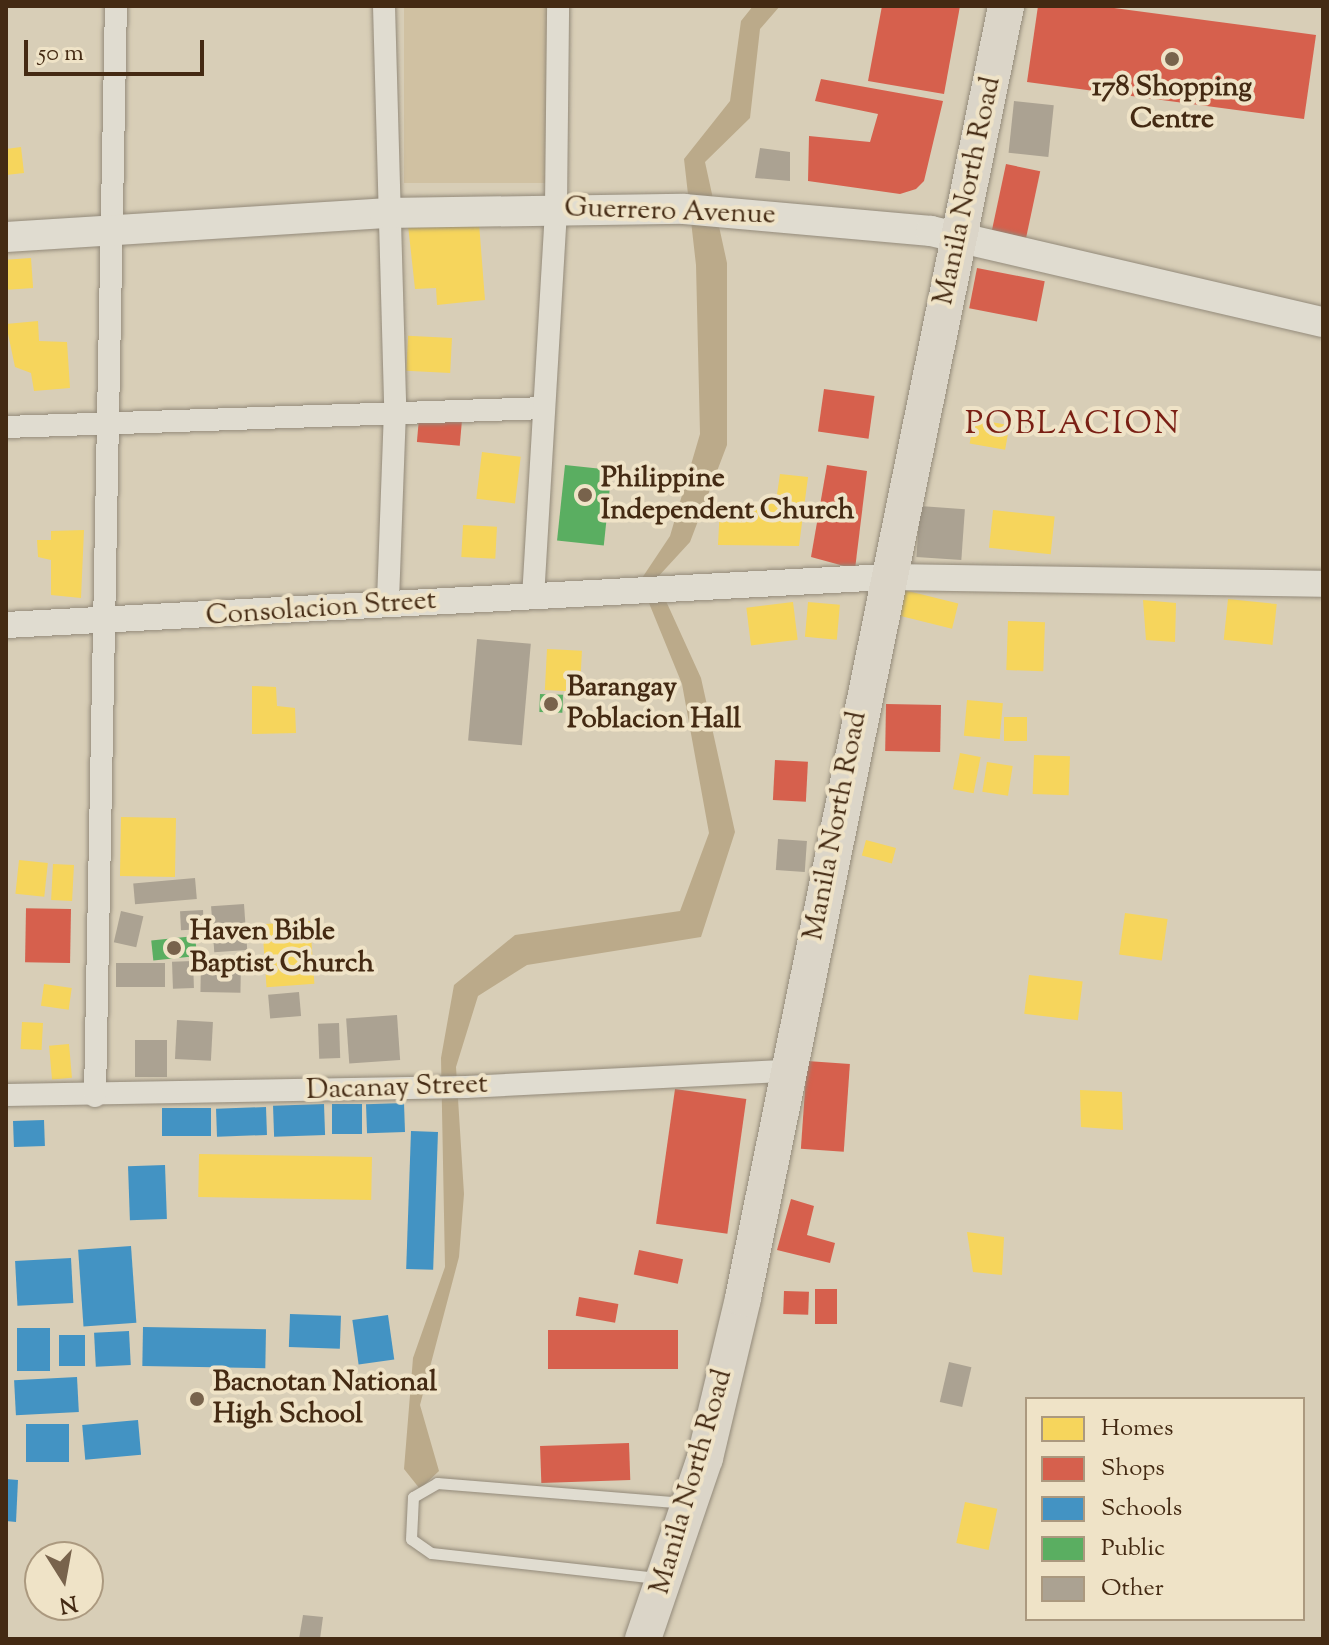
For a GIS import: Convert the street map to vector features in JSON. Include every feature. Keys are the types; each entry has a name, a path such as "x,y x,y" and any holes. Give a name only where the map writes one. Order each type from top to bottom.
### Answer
{"highway":[{"name":"Manila North Road","path":"643,1639 689,1503 743,1298 887,577 1006,6"}],"main road":[{"name":"Guerrero Avenue","path":"6,237 385,213 556,207 684,209 958,237 1323,322"}],"street":[{"path":"95,1096 117,229 116,6"},
{"path":"384,6 385,213 395,410 388,601"},
{"path":"533,598 556,207 558,6"},
{"path":"6,427 395,410 544,408"},
{"name":"Consolacion Street","path":"6,625 108,625 388,601 533,598 887,577 1323,584"},
{"name":"Dacanay Street","path":"6,1095 95,1096 466,1087 787,1071"}],"lane":[{"path":"664,1580 431,1553 411,1539 413,1497 437,1483 689,1503"}],"shaded area":[{"path":"404,6 549,6 549,183 404,183"},
{"path":"753,6 780,6 760,29 750,118 705,162 727,263 727,445 690,542 656,579 701,678 735,832 701,937 527,965 478,996 456,1067 464,1194 459,1257 420,1405 439,1471 420,1489 404,1469 413,1358 445,1267 441,1058 454,985 515,935 680,911 709,833 682,684 640,581 670,536 700,434 696,265 684,159 730,101 741,21"}],"building: Homes":[{"path":"21,147 24,173 6,175 6,149"},
{"path":"479,223 485,300 437,305 436,288 415,289 408,225"},
{"path":"31,258 33,288 8,290 6,260"},
{"path":"38,321 39,341 67,342 70,388 34,391 31,373 15,367 6,324"},
{"path":"408,336 452,338 450,373 406,371"},
{"path":"974,419 1009,425 1005,450 970,444"},
{"path":"482,452 521,457 515,503 476,499"},
{"path":"780,474 808,477 799,546 718,545 720,506 776,501"},
{"path":"993,510 1055,516 1051,554 989,548"},
{"path":"463,525 497,527 495,559 461,557"},
{"path":"84,530 81,598 51,595 51,560 38,557 37,540 51,540 51,531"},
{"path":"904,590 958,604 952,629 898,615"},
{"path":"1228,599 1277,604 1272,645 1224,640"},
{"path":"1143,600 1176,603 1175,642 1146,640"},
{"path":"793,602 798,640 751,645 746,608"},
{"path":"808,602 840,605 837,640 805,637"},
{"path":"1008,621 1045,622 1043,671 1006,670"},
{"path":"547,649 582,651 580,692 545,690"},
{"path":"252,686 276,687 277,706 295,708 296,733 252,734"},
{"path":"967,700 1003,703 1000,739 964,736"},
{"path":"1004,717 1027,717 1027,741 1004,741"},
{"path":"960,753 981,757 974,793 953,789"},
{"path":"1034,755 1070,756 1069,795 1033,794"},
{"path":"987,762 1013,766 1008,796 982,792"},
{"path":"121,817 176,818 175,877 120,876"},
{"path":"866,840 896,848 892,863 862,855"},
{"path":"19,860 48,863 44,897 15,894"},
{"path":"53,864 74,865 72,901 51,900"},
{"path":"1125,913 1168,919 1162,961 1119,955"},
{"path":"310,921 314,984 267,987 262,924"},
{"path":"1029,975 1083,982 1078,1020 1024,1014"},
{"path":"44,984 72,988 69,1010 41,1006"},
{"path":"22,1022 43,1023 42,1050 21,1049"},
{"path":"69,1044 72,1078 52,1080 49,1046"},
{"path":"1080,1090 1122,1092 1123,1130 1081,1127"},
{"path":"199,1154 372,1157 371,1200 198,1197"},
{"path":"967,1232 1004,1237 1002,1275 973,1272"},
{"path":"965,1502 997,1509 989,1550 956,1543"}],"building: Shops":[{"path":"882,6 960,6 944,94 868,81"},
{"name":"178 Shopping Centre","path":"1038,6 1099,6 1316,35 1304,119 1027,82"},
{"path":"821,79 943,101 924,181 916,189 900,194 808,181 809,136 870,142 878,114 815,101"},
{"path":"1006,164 1040,171 1026,238 992,231"},
{"path":"977,268 1045,281 1037,321 969,308"},
{"path":"824,389 875,396 869,439 818,432"},
{"path":"419,418 462,422 460,446 417,442"},
{"path":"827,465 867,471 855,569 811,557"},
{"path":"886,704 941,705 940,752 885,751"},
{"path":"775,760 808,762 806,802 773,800"},
{"path":"26,908 71,909 70,963 25,962"},
{"path":"807,1061 850,1064 844,1152 801,1149"},
{"path":"675,1089 746,1099 727,1234 656,1224"},
{"path":"791,1199 814,1206 807,1235 835,1243 830,1263 777,1250"},
{"path":"639,1250 683,1259 678,1284 634,1274"},
{"path":"815,1289 837,1289 837,1324 815,1324"},
{"path":"784,1291 809,1292 808,1315 783,1314"},
{"path":"579,1297 618,1304 615,1323 576,1316"},
{"path":"548,1330 678,1330 678,1369 548,1369"},
{"path":"629,1443 630,1480 541,1483 540,1446"}],"building: Schools":[{"path":"404,1103 405,1132 367,1133 366,1104"},
{"path":"324,1104 325,1135 274,1137 273,1106"},
{"path":"332,1104 362,1104 362,1134 332,1134"},
{"path":"266,1107 267,1135 217,1137 216,1109"},
{"path":"162,1108 211,1108 211,1136 162,1136"},
{"path":"44,1120 45,1146 14,1147 13,1121"},
{"path":"411,1131 438,1132 433,1270 406,1269"},
{"path":"165,1165 167,1219 130,1220 128,1166"},
{"path":"131,1246 136,1323 84,1327 78,1250"},
{"path":"71,1258 73,1303 17,1306 15,1261"},
{"path":"290,1314 341,1316 340,1349 289,1347"},
{"path":"388,1315 394,1360 359,1365 352,1320"},
{"path":"143,1327 266,1329 265,1368 142,1366"},
{"path":"17,1328 50,1328 50,1371 17,1371"},
{"path":"129,1331 131,1365 96,1367 94,1333"},
{"path":"59,1335 85,1335 85,1366 59,1366"},
{"path":"77,1377 79,1412 16,1415 14,1380"},
{"path":"138,1420 141,1455 85,1460 82,1425"},
{"path":"26,1424 69,1424 69,1462 26,1462"},
{"path":"6,1479 18,1480 16,1522 6,1521"}],"building: Public":[{"name":"Philippine Independent Church","path":"565,465 612,470 604,545 557,541"},
{"name":"Barangay Poblacion Hall","path":"540,694 563,695 562,713 539,712"},
{"name":"Haven Bible Baptist Church","path":"195,936 197,956 153,960 151,941"}],"building: Other":[{"path":"1014,101 1054,105 1048,157 1009,153"},
{"path":"760,148 790,152 790,181 755,178"},
{"path":"920,506 965,509 961,560 916,557"},
{"path":"477,639 531,644 522,745 468,741"},
{"path":"778,839 807,841 805,872 776,870"},
{"path":"195,878 197,899 135,904 133,883"},
{"path":"244,904 247,950 214,952 211,906"},
{"path":"203,910 204,929 181,930 180,911"},
{"path":"121,911 143,916 136,947 114,942"},
{"path":"201,960 241,961 240,993 200,992"},
{"path":"193,961 194,988 173,989 172,962"},
{"path":"116,963 165,963 165,987 116,987"},
{"path":"299,992 301,1016 270,1019 268,995"},
{"path":"397,1015 400,1060 349,1063 346,1019"},
{"path":"177,1020 213,1022 211,1061 175,1059"},
{"path":"339,1023 340,1058 319,1059 318,1024"},
{"path":"135,1040 167,1040 167,1077 135,1077"},
{"path":"949,1362 971,1367 962,1407 940,1402"},
{"path":"303,1615 323,1617 320,1639 299,1639"}],"place":[{"name":"178 Shopping Centre","path":"1172,59"},
{"name":"Philippine Independent Church","path":"585,495"},
{"name":"Barangay Poblacion Hall","path":"551,704"},
{"name":"Haven Bible Baptist Church","path":"174,948"},
{"name":"Bacnotan National High School","path":"197,1399"}],"district":[{"name":"POBLACION","path":"1073,425"}]}
